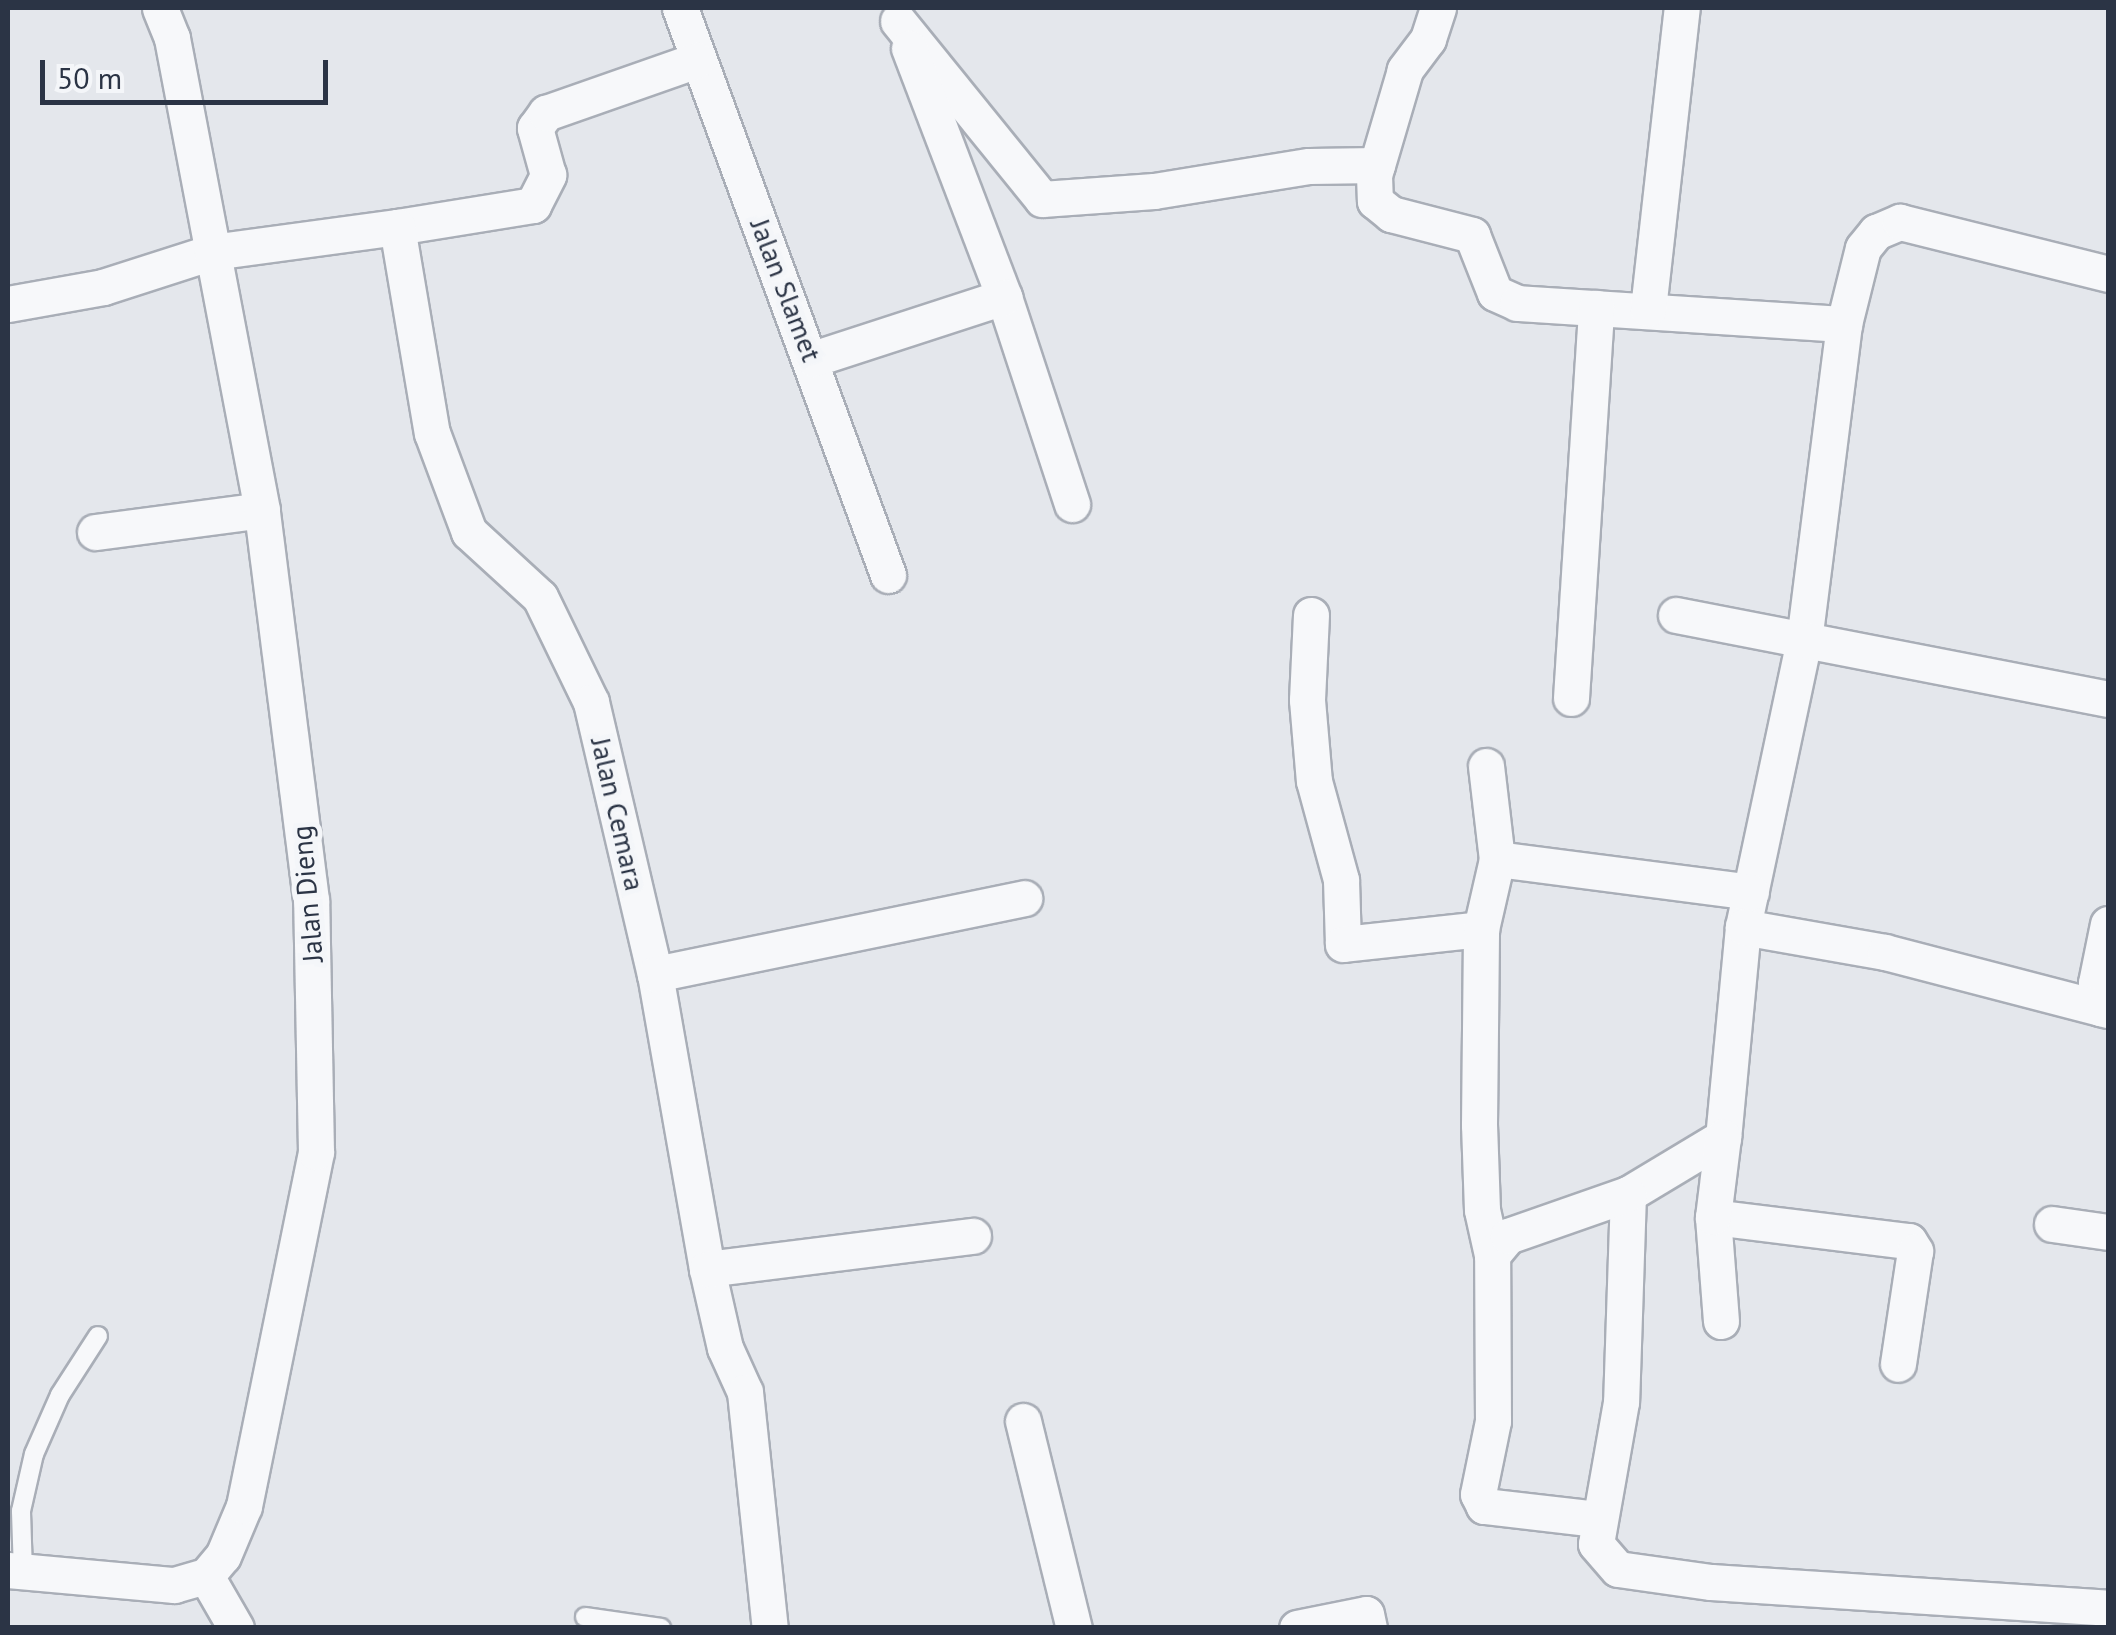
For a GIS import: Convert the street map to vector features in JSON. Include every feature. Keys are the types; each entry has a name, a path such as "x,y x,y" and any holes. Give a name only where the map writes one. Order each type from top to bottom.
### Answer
{"street":[{"name":"Jalan Dieng","path":"160,8 172,38 262,510 311,900 316,1152 244,1506 224,1556 206,1576"},
{"name":"Jalan Slamet","path":"680,8 813,359 888,575"},
{"path":"1438,8 1428,40 1405,70 1377,165 1375,201 1407,221 1472,235 1495,293 1517,302 1844,324"},
{"path":"1648,308 1682,8"},
{"path":"896,14 1042,199 1154,192 1309,166 1377,165"},
{"path":"896,14 1004,296 1072,504"},
{"path":"8,304 103,287 212,252 534,205 548,175 535,128 546,113 697,60"},
{"path":"1722,1321 1713,1218 1743,927 1804,640 1844,324 1864,248 1876,232 1900,222 2108,274"},
{"name":"Jalan Cemara","path":"396,227 432,433 469,532 540,597 592,702 655,974 707,1269 725,1348 745,1392 770,1628"},
{"path":"813,359 1004,296"},
{"path":"1571,698 1596,308"},
{"path":"95,532 262,510"},
{"path":"1311,615 1307,700 1314,782 1341,880 1343,944 1481,929"},
{"path":"1676,615 2108,698"},
{"path":"1486,766 1497,859 1481,929 1479,1142 1482,1210 1492,1255 1493,1421 1478,1494 1484,1506 1597,1518"},
{"path":"1497,859 1751,892"},
{"path":"655,974 1024,898"},
{"path":"2104,1009 2096,982 2108,924"},
{"path":"1743,927 1885,952 2104,1009"},
{"path":"1492,1255 1508,1236 1628,1194 1723,1136"},
{"path":"1628,1194 1621,1402 1597,1518 1596,1544 1618,1570 1710,1582 2108,1608"},
{"path":"1713,1218 1909,1241 1915,1251 1898,1364"},
{"path":"2052,1224 2108,1232"},
{"path":"707,1269 973,1236"},
{"path":"1023,1422 1074,1628"},
{"path":"15,1571 116,1584 174,1584 206,1576 236,1628"},
{"path":"1297,1628 1366,1614 1369,1628"}],"lane":[{"path":"15,1571 21,1512 34,1454 60,1395 98,1336"},
{"path":"585,1617 661,1628"}]}
